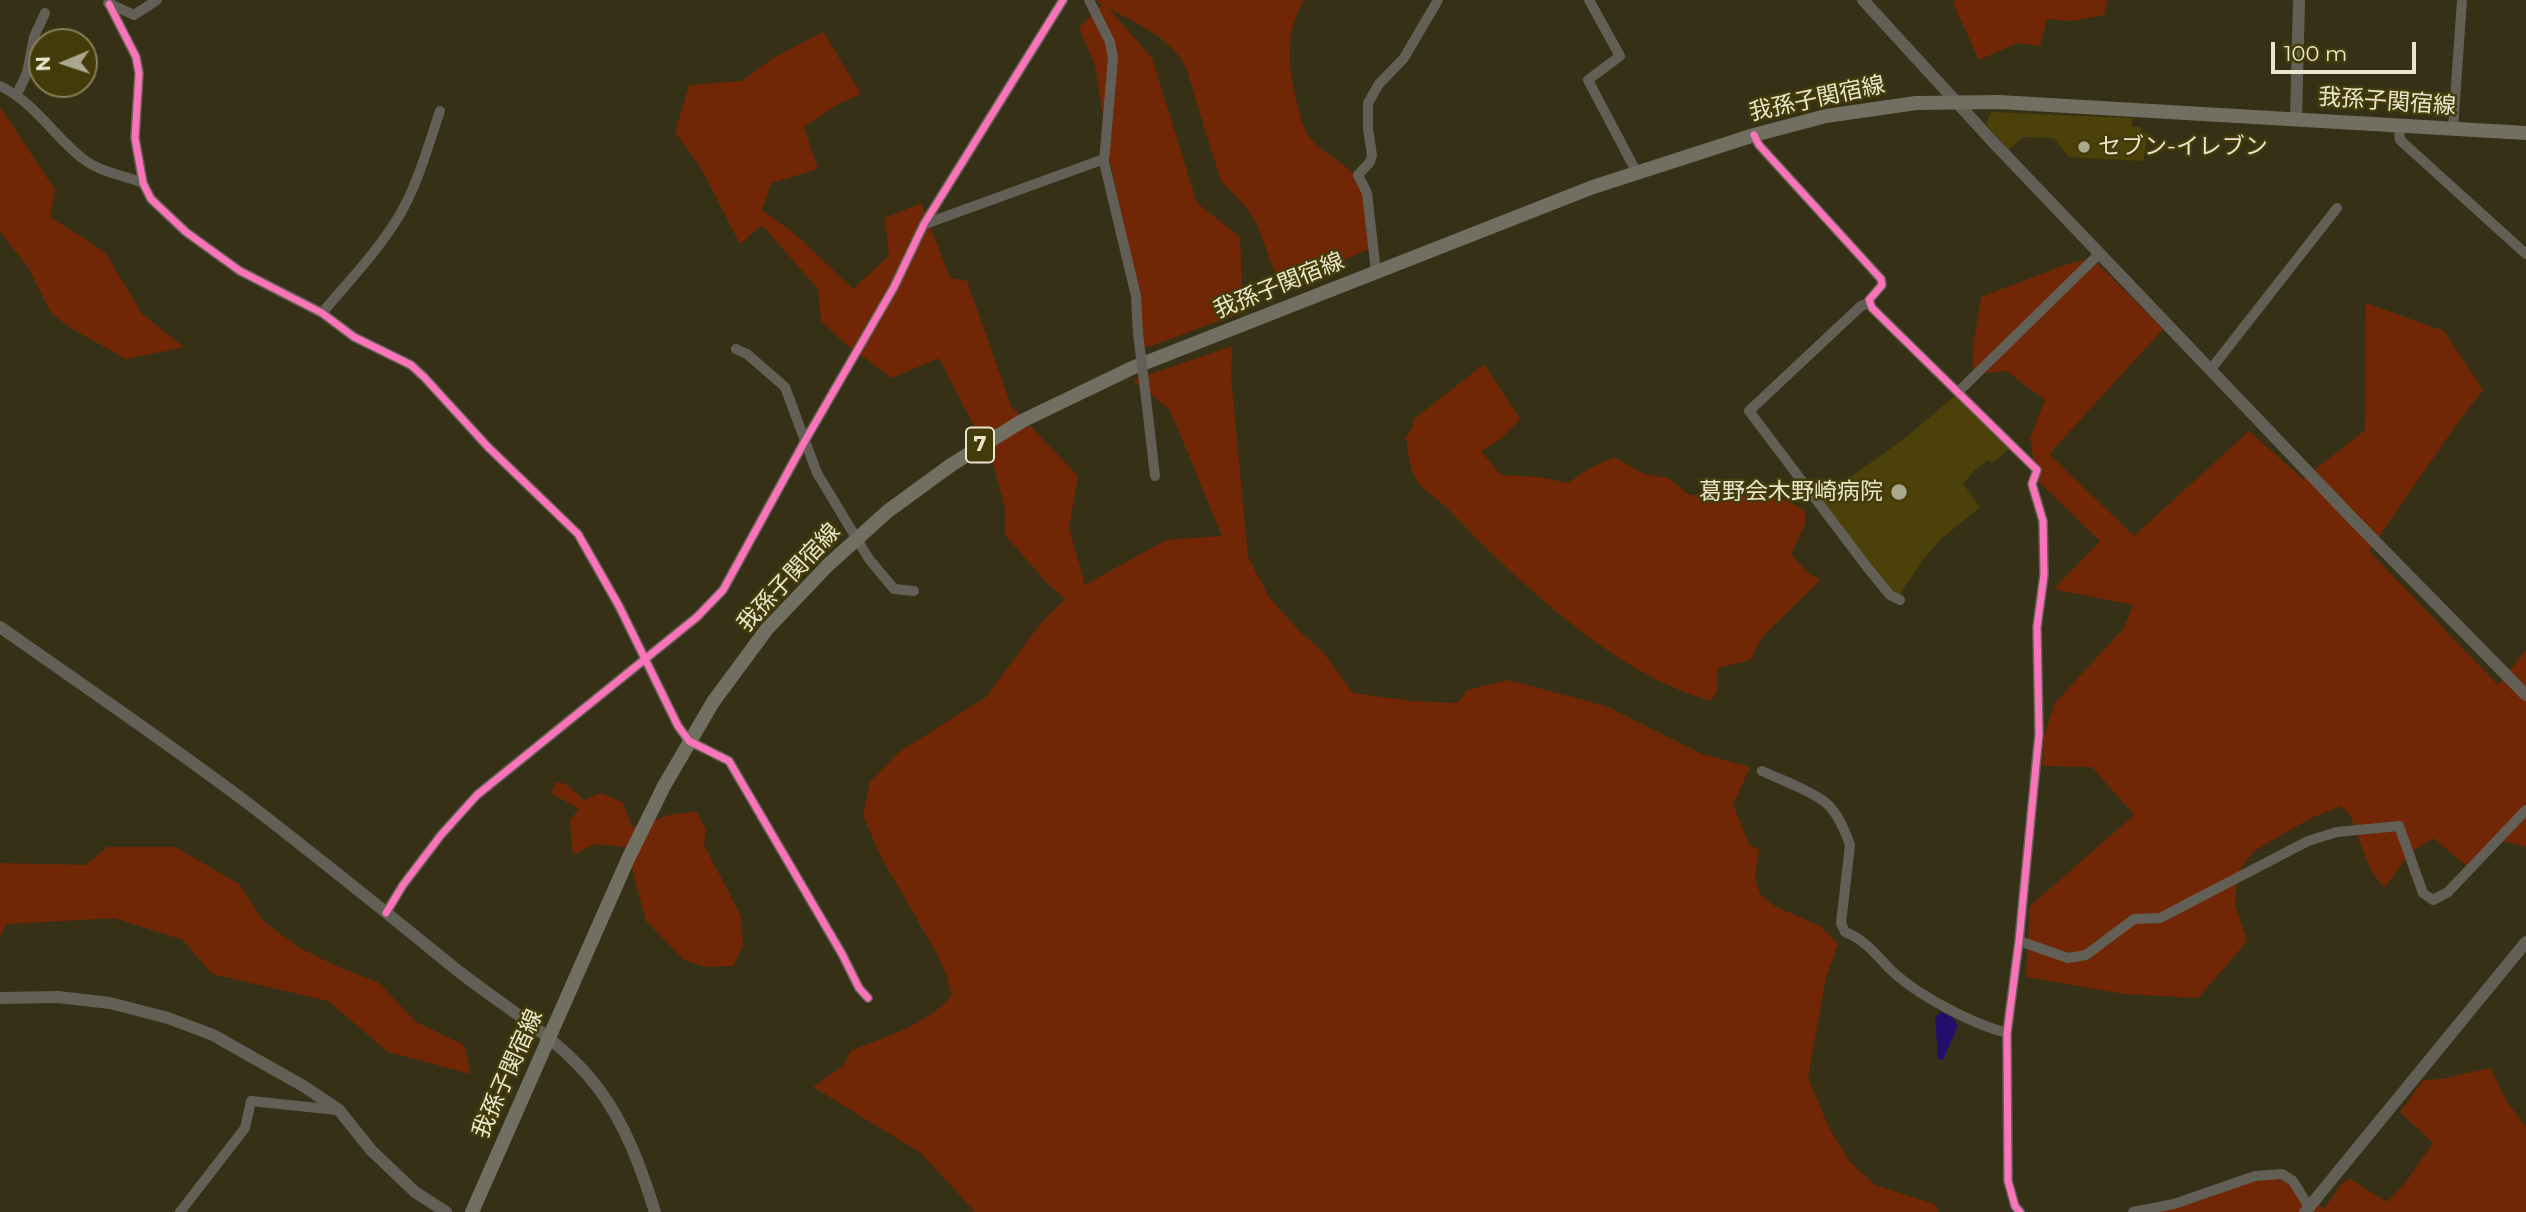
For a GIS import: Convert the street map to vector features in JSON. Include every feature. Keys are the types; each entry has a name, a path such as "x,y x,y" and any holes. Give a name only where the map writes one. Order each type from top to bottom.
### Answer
{"main road":[{"name":"我孫子関宿線","path":"472,1212 628,859 689,741 737,669 767,629 828,565 888,511 981,445 1056,403 1132,368 1594,187 1754,135 1854,110 1955,101 2526,133"}],"street":[{"path":"107,2 134,15 157,0"},
{"path":"386,913 402,885 477,795 697,617 723,590 894,286 924,224 1063,0"},
{"path":"1089,0 1110,42 1113,58 1104,159 1136,296 1155,476"},
{"path":"1376,272 1367,193 1358,175 1370,162 1372,155 1368,103 1379,84 1404,58 1438,0"},
{"path":"1589,0 1620,56 1588,80 1637,173"},
{"path":"1863,0 1955,101 2350,516 2526,695"},
{"path":"2296,119 2299,0"},
{"path":"2453,129 2462,0"},
{"path":"107,2 136,57 139,73 135,138 142,183 150,199 197,240 240,271 322,313 354,337 411,365 488,447 578,534 619,606 678,726 689,741 729,761 842,954 859,988 868,998"},
{"path":"17,93 27,73 33,37 45,13"},
{"path":"0,86 17,93 82,159 96,168 142,183"},
{"path":"322,313 374,252 399,216 417,177 440,111"},
{"path":"2399,127 2400,140 2526,254"},
{"path":"1754,135 1759,145 1881,279 1882,285 1869,303 1861,306 1749,411 1867,567 1890,595 1900,600"},
{"path":"924,224 1104,159"},
{"path":"2211,369 2337,208"},
{"path":"1958,392 2100,253"},
{"path":"1869,303 2037,470 2032,484 2043,521 2044,575 2037,627 2039,734 2019,941 2007,1033 2008,1181 2015,1206 2020,1212"},
{"path":"736,349 747,354 785,387 817,473 869,559 894,589 914,590"},
{"path":"0,627 252,807 466,978 549,1038 597,1086 613,1109 639,1163 654,1212"},
{"path":"1762,771 1825,802 1835,813 1846,833 1850,845 1841,923 1845,932 1858,937 1878,954 1891,970 1919,990 1972,1021 2007,1033"},
{"path":"2019,941 2068,958 2085,955 2134,919 2160,918 2308,841 2337,832 2371,828 2399,826 2423,893 2432,900 2448,892 2526,810"},
{"path":"2133,1212 2174,1204 2255,1176 2282,1174 2293,1181 2307,1210 2526,942"},
{"path":"0,999 58,997 110,1003 169,1018 213,1035 339,1110 372,1150 415,1192 446,1212"},
{"path":"180,1212 245,1128 251,1101 339,1110"}],"shaded area":[{"path":"1095,0 1304,0 1293,25 1290,50 1291,77 1302,123 1313,141 1351,171 1362,186 1369,249 1280,287 1257,224 1246,207 1221,181 1181,59 1154,33 1108,8 1152,58 1197,203 1240,237 1243,312 1143,349 1126,235 1110,161 1095,65 1079,28 1102,5"},
{"path":"1956,0 2108,0 2104,15 2071,21 2047,19 2040,46 2017,43 1979,60 1953,3"},
{"path":"823,32 861,94 836,105 804,127 818,169 771,183 762,210 795,234 853,289 889,256 885,218 921,203 950,278 967,281 1011,406 1078,476 1069,528 1085,585 1166,540 1222,536 1170,410 1133,380 1232,346 1231,377 1248,557 1269,597 1300,632 1322,651 1353,693 1411,701 1454,703 1459,702 1467,690 1508,680 1606,706 1702,754 1750,767 1733,804 1749,845 1759,849 1755,877 1760,894 1774,906 1820,926 1838,944 1826,977 1808,1077 1828,1126 1850,1162 1875,1185 1934,1204 1939,1212 975,1212 921,1153 813,1087 843,1066 851,1051 918,1022 952,995 937,954 880,855 863,815 870,782 899,752 986,697 1041,623 1065,599 1047,583 1005,535 1005,507 992,461 939,358 892,378 843,342 821,321 818,289 762,225 740,244 701,168 675,132 689,85 742,81 773,58"},
{"path":"0,107 55,190 50,217 105,252 142,314 184,347 126,359 69,327 51,313 28,267 0,232"},
{"path":"1991,112 2132,118 2132,127 2141,127 2141,133 2148,134 2143,161 2069,157 2054,138 2023,137 2009,150 1986,124"},
{"path":"2092,258 2163,329 2049,454 2134,536 2249,431 2303,479 2365,430 2366,303 2444,331 2483,390 2369,551 2498,685 2526,650 2526,847 2496,839 2469,868 2433,838 2411,852 2384,888 2370,869 2350,815 2341,806 2309,819 2254,851 2238,872 2235,905 2247,941 2198,998 2124,994 2026,977 2030,906 2134,815 2092,767 2042,766 2044,737 2055,703 2124,628 2133,605 2054,589 2100,541 2037,480 2030,438 2045,400 2006,371 1973,374 1973,348 1981,297 2065,265"},
{"path":"1484,364 1520,419 1502,438 1481,451 1501,475 1538,477 1568,483 1588,469 1614,457 1644,474 1668,478 1689,495 1724,493 1756,498 1774,495 1805,510 1805,524 1791,554 1807,572 1820,580 1762,637 1750,660 1718,668 1717,691 1711,701 1675,688 1640,670 1570,623 1419,483 1410,464 1406,437 1412,429 1414,419"},
{"name":"葛野会木野崎病院","path":"1955,396 2009,449 1992,464 1988,460 1963,484 1980,507 1940,540 1900,594 1896,594 1818,500 1900,442"},
{"path":"556,782 566,784 584,800 601,793 623,803 632,827 669,815 696,811 706,829 704,845 741,916 743,945 733,966 705,967 684,960 646,921 626,847 594,844 573,855 570,820 579,809 551,793"},
{"path":"107,847 175,847 239,884 263,921 298,947 379,983 416,1022 464,1045 471,1074 388,1052 328,1001 212,974 183,940 114,918 7,924 0,936 0,863 86,865"},
{"path":"1941,1012 1953,1018 1958,1026 1943,1060 1938,1059 1935,1017"},
{"path":"2490,1068 2507,1102 2526,1127 2526,1212 2145,1212 2269,1177 2290,1183 2324,1209 2342,1183 2350,1179 2387,1202 2406,1182 2433,1143 2400,1112 2423,1080 2441,1079"}],"cycle path":[{"path":"386,913 403,885 441,835 477,795 697,617 723,590 894,287 924,224 1063,0"},
{"path":"109,4 136,57 139,73 135,138 143,183 151,199 186,232 240,271 322,313 354,337 411,365 488,447 578,534 619,606 678,726 689,741 729,761 842,954 859,988 868,998"},
{"path":"1754,135 1759,145 1881,279 1882,285 1869,300 1872,308 2037,470 2032,484 2043,521 2044,575 2037,627 2039,734 2019,941 2007,1033 2008,1181 2015,1206 2020,1212"}],"place":[{"name":"セブン-イレブン","path":"2084,147"},
{"name":"葛野会木野崎病院","path":"1899,492"}]}
